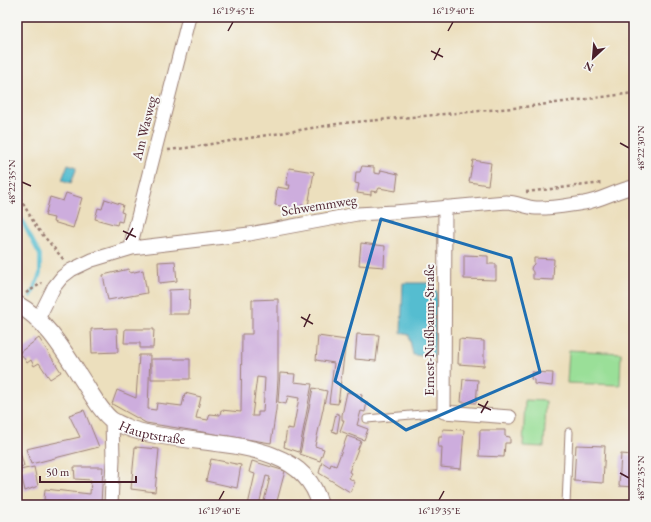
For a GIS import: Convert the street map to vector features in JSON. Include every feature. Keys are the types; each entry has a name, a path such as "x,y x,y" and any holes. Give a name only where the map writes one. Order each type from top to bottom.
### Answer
{"street":[{"name":"Am Wasweg","path":"132,248 132,240 189,17"},
{"name":"Schwemmweg","path":"38,318 57,282 71,270 92,260 132,248 249,234 344,215 506,202 536,208 570,205 587,202 620,190 634,187"},
{"name":"Ernest-Nußbaum-Straße","path":"445,207 444,412 510,417"},
{"name":"Hauptstraße","path":"22,299 38,318 97,402 112,420 138,431 155,435 233,445 272,455 298,470 307,478 315,489 320,505"},
{"path":"111,505 113,460 112,420"}],"lane":[{"path":"367,419 444,412"},
{"path":"566,505 569,432"}],"path":[{"path":"156,147 166,150 186,148 344,123 524,106 634,93"},
{"path":"17,193 37,228 56,248 71,270"},
{"path":"22,299 38,285"}],"highlighted area":[{"path":"381,219 511,258 540,372 406,430 335,381"}],"green space":[{"path":"569,350 621,353 620,385 567,383"},
{"path":"525,400 546,401 544,447 523,446"}],"water":[{"path":"68,164 77,167 71,183 62,180"},
{"path":"403,283 432,283 437,292 434,357 413,355 409,335 401,333"}],"building":[{"path":"473,160 491,163 488,185 469,182"},
{"path":"362,166 374,167 374,173 380,174 381,170 398,174 396,191 379,188 377,192 371,191 371,195 357,193 359,184 355,183 356,172 360,172"},
{"path":"289,168 314,172 308,206 301,205 300,209 275,205 277,187 289,189 290,185 286,185"},
{"path":"66,193 82,198 73,228 53,222 54,218 45,216 50,197 63,201"},
{"path":"105,199 123,205 121,212 124,213 122,222 118,221 117,225 95,219 98,208 102,209"},
{"path":"361,243 385,246 384,267 359,265"},
{"path":"464,255 488,256 488,264 496,264 496,280 464,279"},
{"path":"534,258 554,259 553,280 533,279 533,272 531,269 534,264"},
{"path":"175,261 177,281 159,283 158,262"},
{"path":"129,269 130,273 143,270 147,293 108,300 103,275"},
{"path":"190,289 189,314 169,314 169,290"},
{"path":"278,299 278,379 276,410 271,443 146,423 112,404 117,390 136,398 139,355 150,355 148,409 156,410 157,403 182,406 185,393 201,397 196,418 208,420 210,414 220,415 221,410 241,412 242,334 252,334 252,300","holes":["257,377 265,378 263,412 258,412 258,416 252,416"]},
{"path":"117,328 118,352 92,353 91,329"},
{"path":"125,329 154,329 153,348 140,348 140,343 124,343"},
{"path":"357,334 379,335 376,361 355,359"},
{"path":"318,336 346,340 338,404 329,403 334,363 316,360"},
{"path":"39,338 61,372 50,379 39,363 34,366 31,360 27,363 20,352"},
{"path":"459,339 484,341 484,366 458,364"},
{"path":"151,359 190,359 190,379 151,379"},
{"path":"532,372 553,373 552,386 534,384 534,380 531,379"},
{"path":"280,373 295,374 294,382 312,384 299,452 284,447 287,428 293,429 299,398 288,396 286,404 278,402"},
{"path":"463,379 478,380 476,403 461,402"},
{"path":"313,388 327,391 315,446 324,449 320,461 300,454"},
{"path":"347,392 362,395 361,401 367,402 365,412 361,411 357,425 368,429 364,440 340,431 344,420 342,420 342,415"},
{"path":"84,410 99,447 31,464 26,449 80,437 69,415"},
{"path":"336,413 340,415 337,433 332,431"},
{"path":"443,429 464,430 461,469 441,467 442,447 438,447 439,437 442,437"},
{"path":"480,430 505,430 505,436 510,437 510,443 505,443 504,457 479,456"},
{"path":"347,436 361,441 349,472 352,473 349,478 355,482 350,492 319,473 322,462 330,467 331,464 336,466"},
{"path":"17,441 24,466 17,467"},
{"path":"576,445 605,446 603,483 574,481"},
{"path":"135,447 159,449 155,492 131,489"},
{"path":"621,454 634,455 634,487 619,486"},
{"path":"211,459 241,465 237,488 206,481"},
{"path":"252,461 285,471 276,505 263,505 270,477 266,476 259,505 248,505 255,474 249,472"},
{"path":"34,467 38,486 25,491 20,470"},
{"path":"74,467 103,467 101,505 44,500 45,489 90,494 91,480 75,479"},
{"path":"576,502 591,504 576,505"}],"waterway":[{"path":"17,211 40,255 40,274 31,296"}]}
